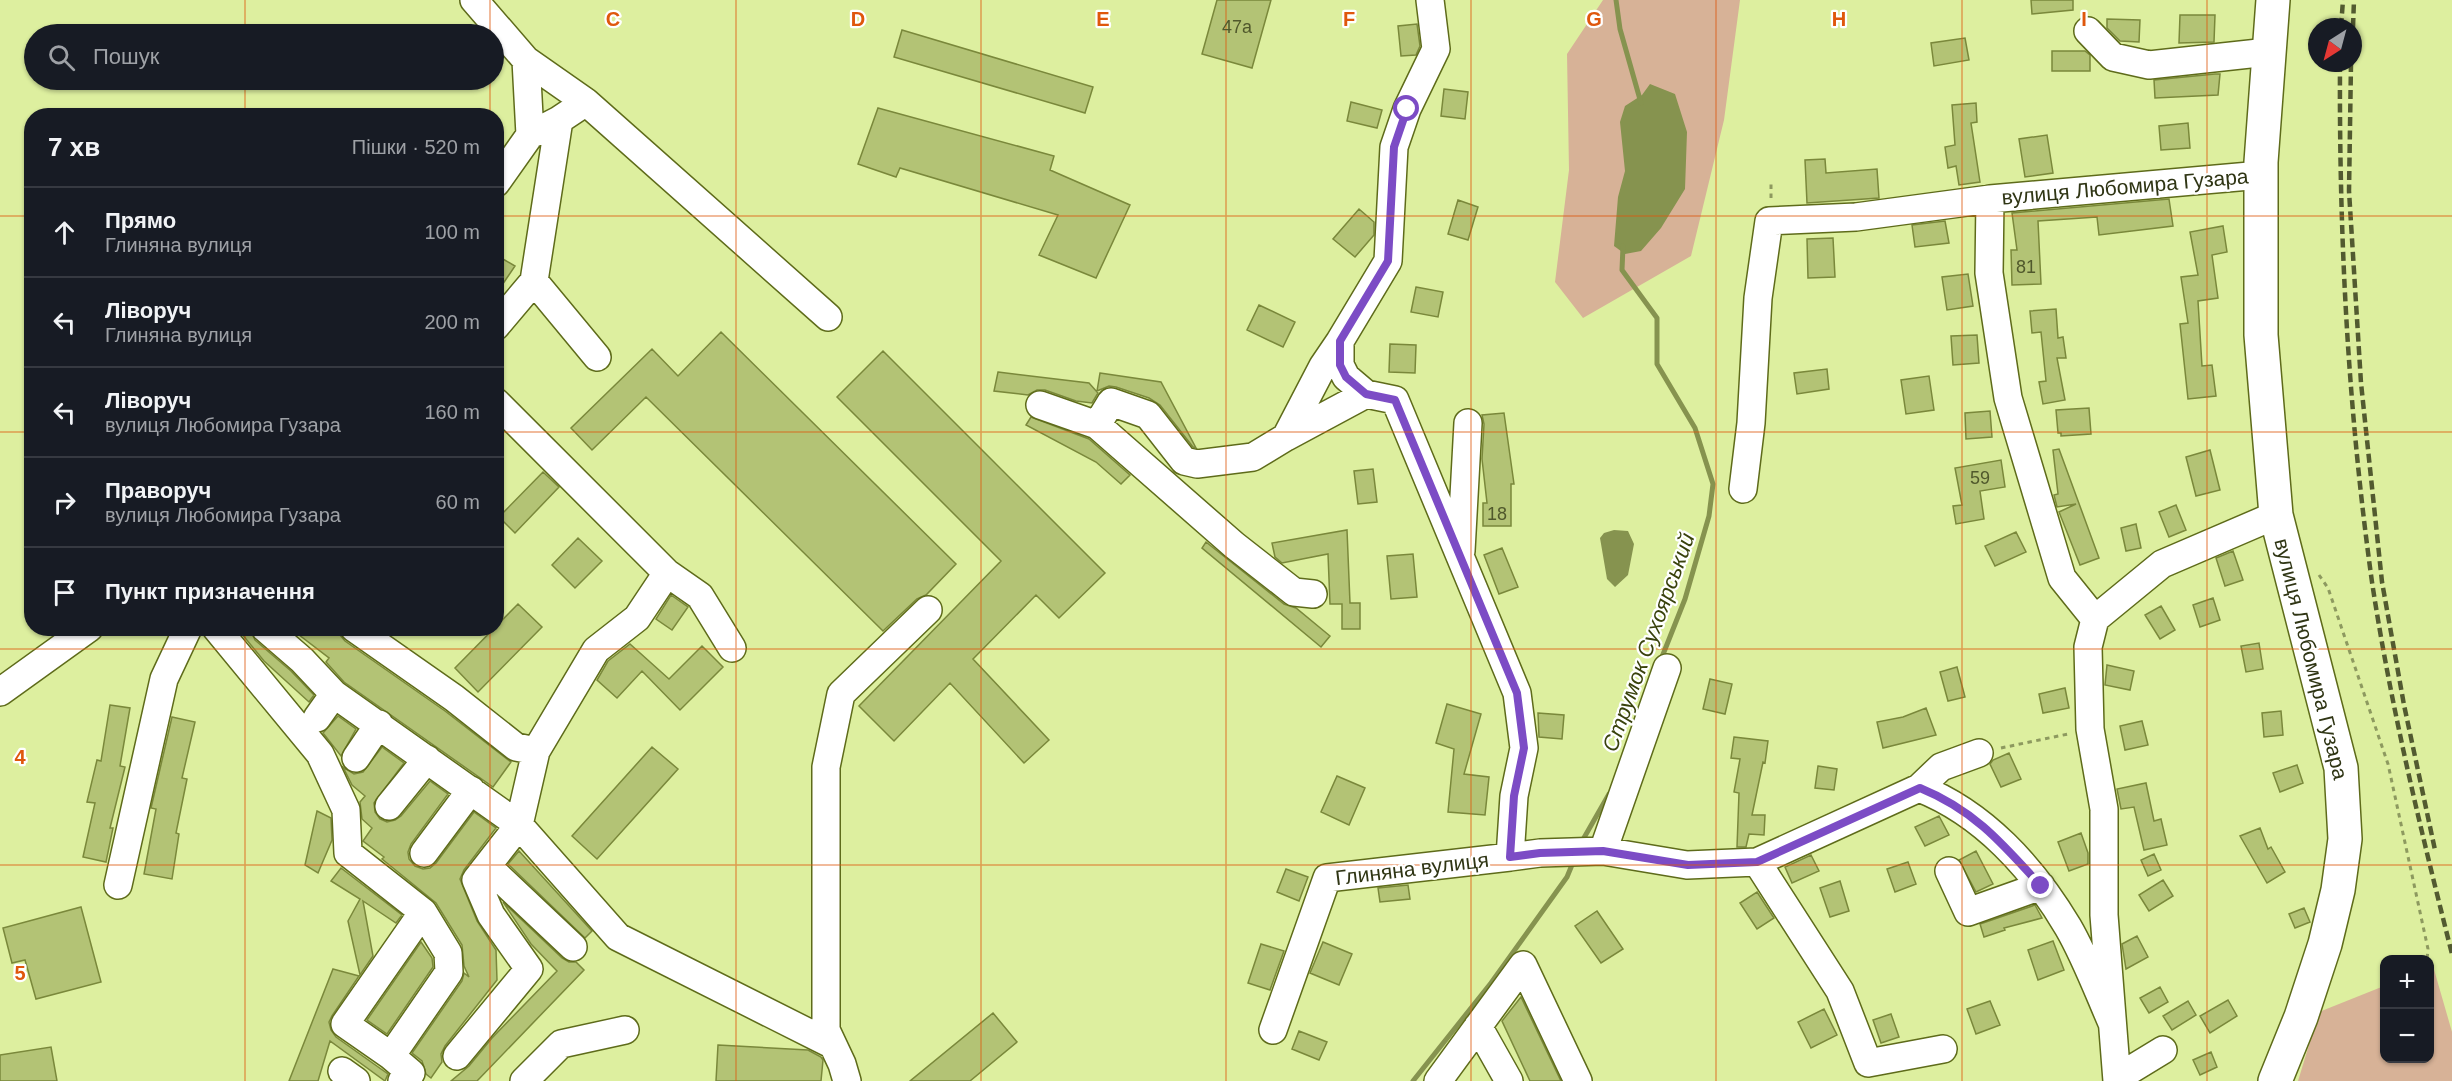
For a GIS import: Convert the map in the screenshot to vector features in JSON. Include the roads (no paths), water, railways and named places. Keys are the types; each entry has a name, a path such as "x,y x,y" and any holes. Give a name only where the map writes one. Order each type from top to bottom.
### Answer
{"main road":[{"name":"вулиця Любомира Гузара","path":"2273,0 2261,175 2261,335 2276,515 2341,768 2346,839 2338,890 2325,944 2301,1017 2275,1081"}],"street":[{"path":"474,0 495,24"},
{"path":"1286,438 1323,366 1388,261 1394,147 1407,109 1436,49 1430,0"},
{"path":"2088,31 2113,57 2149,65 2268,52"},
{"path":"504,35 526,60 586,102 828,317"},
{"path":"526,60 530,135"},
{"path":"504,172 530,135 559,120 586,102"},
{"path":"504,317 534,281 559,120"},
{"name":"вулиця Любомира Гузара","path":"1743,489 1750,423 1758,298 1769,221 1856,217 1990,200 2261,175"},
{"name":"вулиця Любомира Гузара","path":"1990,200 1989,273 2008,398 2062,578 2095,619 2162,564 2276,515"},
{"path":"534,281 597,357"},
{"path":"1097,424 1111,402 1148,415 1184,461 1197,464 1253,457 1366,394 1346,377 1340,365 1340,341"},
{"name":"Глиняна вулиця","path":"1274,1030 1327,878 1510,857 1514,796 1524,748 1517,693 1395,400 1366,394"},
{"path":"1040,405 1097,424 1234,545 1294,592 1313,594"},
{"path":"504,415 668,573 700,596 732,648"},
{"path":"1460,557 1468,423"},
{"path":"457,1056 529,969 491,915 476,880 519,825 536,751 596,650 637,618 668,573"},
{"path":"847,1081 826,1030 826,767 842,694 928,610"},
{"path":"2095,619 2088,647 2090,729 2104,809 2104,915 2117,1079 2163,1050"},
{"path":"0,692 78,636"},
{"path":"118,885 164,679 184,636"},
{"path":"223,636 320,754 346,810 348,853 423,912 448,953 449,972 391,1056"},
{"path":"274,636 302,660 334,694 519,825 618,937 833,1045"},
{"path":"365,636 454,698 516,747 536,751"},
{"path":"1585,852 1667,668"},
{"path":"317,718 334,694"},
{"path":"356,758 379,724"},
{"path":"1510,857 1585,852 1688,865 1757,862 1920,788 1941,767 1979,753"},
{"path":"389,806 427,759"},
{"path":"1920,788 1947,799 1991,831 2041,886 2069,928 2112,1023"},
{"path":"424,854 471,790"},
{"path":"1757,862 1840,992 1868,1063 1943,1049"},
{"path":"487,866 573,947"},
{"path":"1949,871 1968,912 2041,886"},
{"path":"402,1081 411,1073 345,1024 423,912"},
{"path":"1440,1080 1523,965 1578,1081"},
{"path":"1478,1026 1509,1081"},
{"path":"524,1081 561,1044 625,1030"}],"waterway":[{"name":"Струмок Сухоярський","path":"1616,0 1620,29 1641,103"},
{"name":"Струмок Сухоярський","path":"1623,246 1622,270 1657,318 1657,364 1695,428 1713,484 1709,516 1685,599 1660,662"},
{"name":"Струмок Сухоярський","path":"1581,843 1609,794"},
{"name":"Струмок Сухоярський","path":"1413,1081 1491,983 1567,877 1574,860"}],"railway":[{"path":"2342,18 2343,0"},
{"path":"2353,18 2354,0"},
{"path":"2340,72 2343,258 2351,388 2372,582 2397,723 2452,954"},
{"path":"2351,72 2349,191 2361,383 2382,582 2404,705 2435,850"}]}
